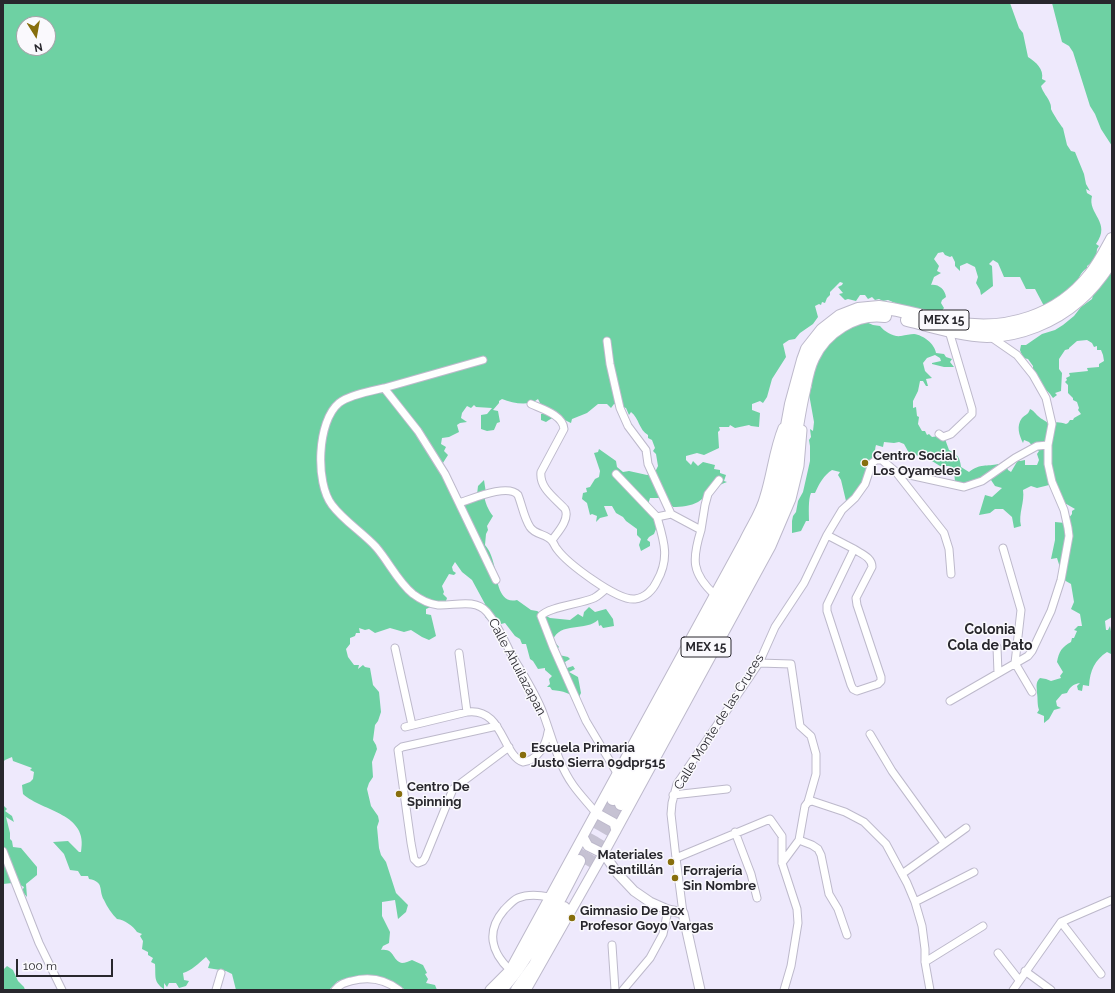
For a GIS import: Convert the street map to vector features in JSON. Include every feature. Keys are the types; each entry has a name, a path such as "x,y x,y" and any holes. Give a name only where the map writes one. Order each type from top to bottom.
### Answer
{"main road":[{"name":"MEX 15","path":"1112,239 1095,268 1070,296 1052,308 1022,320 990,326 980,326 957,323 879,307 858,309 840,316 822,330 807,349 803,360 791,404 776,486 769,508 617,801 777,515 786,488 798,412 808,371 816,352 823,341 847,322 867,316 878,315 949,331 989,336 1023,330 1038,325 1070,307 1097,282 1112,260"},
{"path":"500,990 522,964 583,863 535,965 518,990"}],"street":[{"path":"939,434 944,437 949,436 972,414 972,409 949,331"},
{"path":"950,701 1015,664 1028,656 1032,651 1051,611 1061,580 1068,544 1066,516 1052,482 1048,464 1048,445 1052,424 1046,398 1032,374 1017,355 989,336"},
{"path":"607,341 610,364 620,408 628,426 646,450 648,464 671,514 701,530"},
{"path":"483,360 384,388 418,431 445,474 496,580"},
{"name":"Calle Ahuilazapan","path":"384,388 340,402 332,409 322,438 320,458 321,477 326,494 332,505 374,545 408,590 417,597 432,604 468,604 480,607 486,611 498,629 535,696 569,778 596,813"},
{"path":"526,990 604,854 771,546 791,499 799,466 803,393"},
{"path":"531,404 560,419 564,424 564,429 541,472 540,478 542,484 567,513 566,519 552,540"},
{"path":"490,990 510,970 762,506 766,496 776,445 791,404"},
{"path":"896,472 964,486 982,481 1015,458 1036,446 1048,445"},
{"name":"Calle Monte de las Cruces","path":"700,990 684,913 671,814 673,795 677,784 759,663 774,627 804,582 827,535 842,510 856,498 865,484 872,463 876,460 882,460 896,472"},
{"path":"896,472 944,533 949,549 951,574"},
{"path":"459,503 498,491 510,490 515,492 518,495 529,526 534,531 552,540 557,549 576,567 606,588 618,595 629,599 635,599 645,595 653,589 661,574 665,558 664,543 657,517 616,474"},
{"path":"715,594 704,582 695,564 696,547 708,494 719,480"},
{"path":"657,517 671,514"},
{"path":"827,535 854,549 869,558 872,562 872,567 856,598 881,681 878,684 857,691 853,689 851,685 827,611 827,605 854,549"},
{"path":"1002,548 1021,610 1015,664 1032,692"},
{"path":"606,588 594,598 573,605 546,611 541,616 586,721 617,773"},
{"path":"998,647 998,673"},
{"path":"395,648 409,726 467,712 482,712 497,726 509,748 520,761 523,762 530,760 544,747 548,729"},
{"path":"459,653 467,712"},
{"path":"759,663 791,664 800,726 811,736 816,754 816,774 808,802 805,806 799,840 782,863"},
{"path":"497,726 402,747 398,750 410,835 414,859 416,862 421,862 425,858 453,788 509,748"},
{"path":"870,734 892,771 944,843"},
{"path":"673,795 727,789"},
{"path":"808,802 812,801 845,812 864,822 886,844 915,902 922,926 925,962 930,990"},
{"path":"596,813 614,823 616,831"},
{"path":"676,858 770,818 782,836 782,863 797,909 798,923 791,966 784,990"},
{"path":"902,874 966,828"},
{"path":"735,832 751,874 758,898"},
{"path":"583,837 588,846 604,854 618,874 634,892 650,902 668,910 684,913"},
{"path":"799,840 818,849 821,855 829,894 838,909 846,935"},
{"path":"3,851 39,943 62,990"},
{"path":"915,902 974,872"},
{"path":"510,970 502,963 493,947 493,928 498,918 517,899 528,896 549,897"},
{"path":"1013,990 1061,922 1112,900"},
{"path":"623,990 650,958 663,934 668,910"},
{"path":"1061,922 1101,974"},
{"path":"925,962 983,926"},
{"path":"612,946 616,990"},
{"path":"998,953 1019,980"},
{"path":"1026,971 1051,990"},
{"path":"216,990 221,973"},
{"path":"335,990 339,985 355,980 369,978 390,983 399,990"}],"green space":[{"path":"3,3 1010,3 1019,28 1023,33 1028,57 1041,69 1042,79 1046,81 1041,86 1051,104 1052,111 1063,128 1067,145 1071,151 1075,152 1084,174 1086,184 1090,191 1086,189 1087,193 1092,196 1091,202 1100,224 1100,236 1096,244 1099,246 1097,249 1096,259 1087,266 1076,284 1071,289 1044,306 1035,289 1026,289 1020,277 1004,277 998,263 993,260 989,264 992,266 993,286 981,295 976,283 978,277 975,267 967,263 960,266 960,271 955,266 952,256 950,257 945,255 943,252 938,253 934,259 939,266 937,271 941,273 934,277 931,285 936,285 941,288 945,294 946,297 941,303 944,308 941,312 939,310 933,313 900,305 888,300 875,300 872,297 868,299 865,295 860,295 856,301 848,299 845,300 839,294 843,293 838,287 843,283 840,282 830,292 830,295 825,303 822,302 821,305 819,304 815,306 818,317 813,324 800,333 795,339 789,340 783,344 786,357 772,379 767,397 763,403 760,401 752,404 752,410 760,413 759,427 749,425 735,428 730,425 729,427 719,427 719,448 704,455 697,453 686,456 686,460 691,465 693,461 698,466 703,462 715,465 714,469 720,470 720,473 726,475 724,481 727,482 715,488 698,502 689,505 673,507 665,498 650,498 647,508 658,524 654,534 647,540 650,542 650,546 641,551 639,545 641,539 637,535 637,529 616,513 612,506 604,506 608,516 600,518 596,522 597,516 592,514 590,515 587,503 582,499 583,493 587,492 586,488 590,487 595,479 599,477 600,471 594,453 598,452 599,449 616,461 617,467 623,472 629,471 647,475 655,472 658,466 656,454 653,451 655,448 652,440 648,438 648,435 643,430 636,417 631,412 629,415 626,408 614,404 611,408 607,404 598,404 587,413 572,419 571,423 556,417 546,422 541,420 541,414 543,414 545,410 538,399 525,404 502,399 493,410 498,411 500,422 497,423 494,430 487,431 481,429 481,415 487,414 492,408 476,407 474,405 471,408 467,406 462,413 461,418 467,422 457,425 459,432 449,437 442,438 441,444 446,447 444,451 448,455 441,466 456,502 477,495 478,486 484,480 486,493 484,495 485,500 488,509 493,516 487,526 488,530 485,545 490,552 502,594 506,598 517,600 531,610 537,611 550,618 570,620 578,614 583,617 584,612 589,607 595,612 606,609 613,619 614,626 603,628 601,625 599,626 598,620 587,625 561,631 556,634 553,640 559,647 557,649 559,655 570,659 565,662 567,668 573,666 575,669 569,672 578,677 581,693 579,701 570,694 552,690 550,687 547,687 550,684 549,679 552,676 545,670 545,668 538,669 530,659 526,644 522,644 520,639 515,636 505,623 501,624 498,619 489,621 485,617 487,615 485,604 472,580 462,572 455,562 452,567 453,571 456,573 454,575 449,574 442,586 444,592 443,594 447,598 444,607 433,606 426,609 426,614 431,615 436,636 429,640 411,630 404,632 390,628 375,633 369,629 365,630 359,628 360,633 356,633 355,636 350,638 350,644 346,649 348,657 354,665 359,665 358,669 363,665 370,668 373,685 379,692 381,712 375,725 373,740 377,749 372,762 373,777 367,789 371,806 378,816 379,821 377,827 381,855 386,862 396,893 408,905 406,912 398,919 395,900 382,902 382,916 390,932 389,943 383,946 381,950 389,951 399,962 402,963 412,960 423,965 428,979 426,983 435,985 437,990 407,990 394,985 354,979 338,981 329,990 236,990 232,974 226,971 208,968 210,962 206,957 192,969 183,973 184,980 189,981 186,986 179,988 176,983 169,983 167,987 164,983 164,989 158,984 155,975 155,964 151,962 153,958 148,955 148,952 142,949 143,941 140,936 142,934 137,932 126,922 117,919 105,903 99,884 94,880 89,879 88,876 81,876 78,871 70,870 64,854 53,842 68,841 79,852 81,852 82,839 78,829 71,821 62,815 23,794 22,785 33,779 34,772 30,770 32,768 13,761 12,757 3,762"},
{"path":"1052,3 1112,3 1112,146 1101,129 1090,106 1073,52 1069,46 1062,42"},
{"path":"1110,271 1112,271 1112,617 1105,621 1106,630 1108,630 1110,626 1112,651 1111,654 1107,652 1096,662 1092,670 1089,686 1083,685 1082,691 1078,690 1077,686 1080,683 1078,683 1072,686 1067,693 1062,694 1056,701 1057,706 1061,708 1054,710 1049,719 1044,723 1044,716 1037,713 1039,710 1037,682 1040,678 1051,681 1061,678 1060,676 1063,672 1057,662 1061,650 1071,642 1072,638 1074,638 1077,631 1074,630 1078,626 1082,626 1080,614 1071,609 1074,602 1071,584 1064,580 1057,558 1051,559 1055,540 1055,522 1065,523 1072,514 1072,511 1075,509 1063,502 1064,500 1054,487 1049,485 1037,488 1031,486 1023,490 1020,517 1021,526 1014,528 1012,517 1003,509 995,509 990,513 979,515 985,495 992,497 1002,488 995,486 991,480 973,481 964,484 955,482 954,470 949,466 940,466 924,456 912,455 909,453 904,444 899,442 884,442 883,447 876,445 875,461 870,474 850,502 846,501 841,480 838,475 840,472 832,470 822,480 815,493 811,493 809,503 809,521 806,521 801,531 792,533 793,516 796,512 798,501 803,492 810,461 810,429 813,431 814,422 809,394 812,386 810,377 813,368 833,336 846,328 866,322 880,326 895,336 914,334 921,336 931,343 936,353 944,354 946,357 952,359 950,362 954,367 944,367 932,364 941,361 940,358 935,355 927,358 923,363 925,371 932,378 926,379 928,386 926,386 923,381 920,381 918,391 913,401 913,408 916,407 917,416 919,417 918,424 922,431 925,431 927,435 929,434 932,437 939,436 945,439 949,450 956,454 959,458 961,467 969,472 977,467 998,464 1001,467 1005,463 1008,470 1011,472 1018,460 1025,460 1025,465 1037,465 1039,460 1037,454 1039,451 1029,442 1024,440 1023,443 1019,430 1020,421 1030,409 1049,425 1057,422 1066,424 1070,420 1073,420 1081,414 1078,410 1079,408 1077,402 1073,400 1068,393 1068,385 1065,382 1067,380 1066,378 1070,376 1069,373 1088,371 1087,368 1099,367 1099,364 1104,361 1101,350 1097,350 1097,346 1094,347 1092,343 1087,340 1077,341 1069,349 1065,350 1059,359 1059,369 1062,373 1061,391 1055,393 1057,395 1053,398 1047,391 1039,387 1033,366 1028,359 1023,358 1020,350 1021,345 1026,345 1042,334 1055,330 1074,316 1081,307 1092,299 1093,295"},
{"path":"3,805 7,809 5,811 12,816 14,822 6,817 13,847 21,848 37,867 37,875 26,884 27,897 22,891 24,887 21,885 14,883 3,884"},
{"path":"7,966 13,970 18,981 25,990 3,990 3,970"}],"tunnel":[{"path":"579,861 613,799"},
{"path":"586,865 621,804"}],"place":[{"name":"Centro Social Los Oyameles","path":"865,463"},
{"name":"Escuela Primaria Justo Sierra 09dpr515","path":"523,755"},
{"name":"Centro De Spinning","path":"399,794"},
{"name":"Materiales Santillán","path":"671,862"},
{"name":"Forrajería Sin Nombre","path":"675,878"},
{"name":"Gimnasio De Box Profesor Goyo Vargas","path":"572,918"}],"district":[{"name":"Colonia Cola de Pato","path":"990,638"}]}
